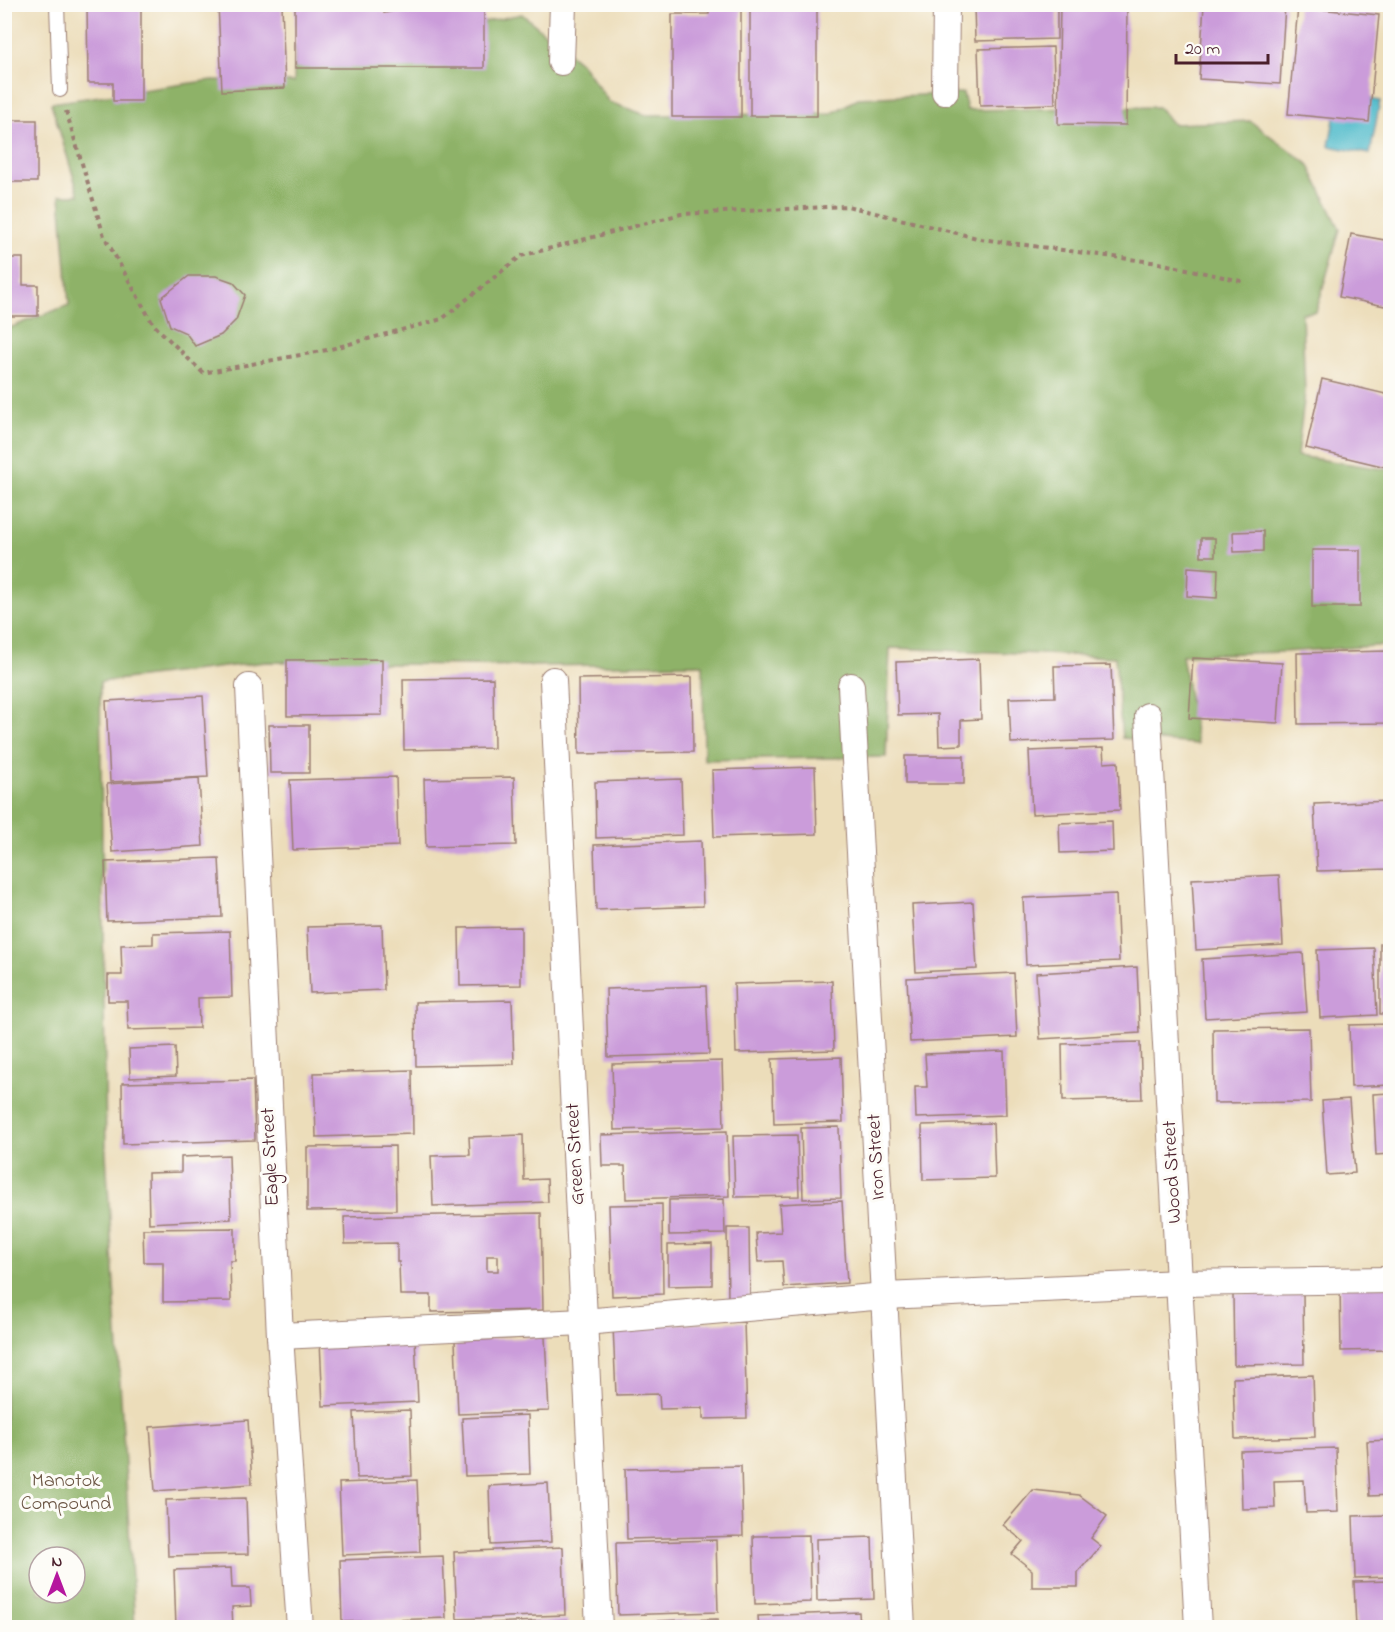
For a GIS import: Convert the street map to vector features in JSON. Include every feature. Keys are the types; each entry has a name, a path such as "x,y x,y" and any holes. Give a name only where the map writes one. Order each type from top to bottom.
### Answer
{"street":[{"path":"561,62 563,4"},
{"path":"945,92 946,4"},
{"name":"Green Street","path":"553,680 599,1628"},
{"name":"Iron Street","path":"852,686 902,1628"},
{"name":"Eagle Street","path":"249,687 279,1336 300,1628"},
{"name":"Wood Street","path":"1148,716 1198,1628"},
{"path":"279,1336 584,1322 885,1296 1180,1283 1390,1280"}],"lane":[{"path":"57,4 60,90"}],"path":[{"path":"60,90 105,236 153,324 203,373 327,350 442,319 522,256 681,214 847,206 981,238 1159,263 1246,282"}],"green space":[{"name":"Manotok Compound","path":"522,14 581,63 609,102 646,115 831,114 858,98 963,93 967,110 1158,107 1173,124 1250,121 1308,164 1340,229 1316,312 1302,313 1305,393 1297,456 1390,470 1390,645 1283,652 1182,655 1197,744 1122,738 1115,657 890,648 886,757 704,760 703,664 530,666 266,662 100,682 106,1154 135,1627 5,1628 4,330 69,305 60,195 79,195 51,103 212,80 294,82 295,45 356,34 404,39"}],"water":[{"path":"1339,93 1380,101 1370,154 1329,146"}],"building":[{"path":"87,4 141,4 141,101 113,101 113,83 88,83"},
{"path":"218,4 282,4 285,88 222,91"},
{"path":"295,4 383,4 384,13 405,9 404,4 484,4 484,68 295,68"},
{"path":"709,4 741,4 741,117 672,117 672,14 709,14"},
{"path":"974,4 1057,4 1057,39 975,41"},
{"path":"1060,4 1127,4 1126,125 1058,124"},
{"path":"1204,5 1285,5 1280,84 1199,79"},
{"path":"750,6 817,6 817,116 750,116"},
{"path":"1298,7 1379,15 1369,122 1288,114"},
{"path":"1053,47 1055,104 980,106 978,49"},
{"path":"4,120 37,120 37,182 4,182"},
{"path":"1351,234 1390,241 1390,307 1339,297"},
{"path":"4,258 23,258 23,285 38,285 38,316 4,316"},
{"path":"189,276 216,276 233,282 245,295 236,320 221,335 195,346 186,333 170,326 161,298"},
{"path":"1322,379 1390,395 1390,449 1386,467 1306,448"},
{"path":"1263,531 1263,551 1234,552 1233,532"},
{"path":"1201,538 1215,538 1215,556 1201,556"},
{"path":"1312,550 1360,550 1360,607 1312,607"},
{"path":"1188,567 1218,569 1217,598 1187,596"},
{"path":"1390,651 1390,723 1298,724 1297,653"},
{"path":"1193,658 1282,663 1278,723 1189,718"},
{"path":"382,659 382,715 287,716 287,660"},
{"path":"979,659 981,719 961,720 961,745 939,746 938,714 898,715 896,662"},
{"path":"1111,665 1114,740 1011,743 1009,698 1055,697 1054,666"},
{"path":"692,677 693,752 579,754 578,679"},
{"path":"493,678 494,748 404,750 403,679"},
{"path":"203,696 208,777 110,782 106,701"},
{"path":"269,725 309,725 309,773 270,773"},
{"path":"1103,748 1104,763 1118,762 1120,810 1032,814 1029,751"},
{"path":"905,756 964,756 964,784 905,784"},
{"path":"815,767 817,834 714,837 712,770"},
{"path":"396,777 398,846 293,850 290,780"},
{"path":"514,777 516,845 426,847 424,779"},
{"path":"199,778 203,846 112,852 107,784"},
{"path":"681,779 683,835 596,838 595,782"},
{"path":"1390,801 1390,869 1317,871 1314,804"},
{"path":"1112,821 1113,851 1060,853 1059,823"},
{"path":"701,841 703,906 596,910 594,845"},
{"path":"219,858 222,917 107,921 105,862"},
{"path":"1279,875 1283,945 1196,950 1192,879"},
{"path":"1116,894 1119,961 1026,965 1023,898"},
{"path":"973,902 977,969 916,972 912,905"},
{"path":"382,925 384,990 310,993 307,927"},
{"path":"521,927 521,985 460,986 459,928"},
{"path":"230,931 232,997 198,998 199,1028 128,1030 127,1001 108,1001 108,975 122,975 121,945 153,944 153,933"},
{"path":"1380,944 1390,944 1390,1014 1380,1014"},
{"path":"1374,948 1377,1015 1320,1018 1317,950"},
{"path":"1303,953 1307,1012 1205,1018 1202,959"},
{"path":"1137,967 1140,1033 1040,1039 1036,973"},
{"path":"1014,973 1017,1037 910,1042 907,978"},
{"path":"832,981 834,1050 736,1053 734,984"},
{"path":"706,986 709,1054 608,1057 606,989"},
{"path":"512,1000 514,1064 416,1066 415,1002"},
{"path":"1390,1024 1390,1085 1351,1087 1349,1025"},
{"path":"1309,1028 1311,1102 1214,1103 1213,1029"},
{"path":"1140,1042 1142,1099 1063,1101 1062,1044"},
{"path":"175,1047 176,1076 130,1078 129,1049"},
{"path":"1004,1051 1006,1115 916,1118 915,1087 927,1087 925,1054"},
{"path":"841,1057 843,1122 774,1124 772,1059"},
{"path":"722,1061 724,1127 614,1130 612,1064"},
{"path":"412,1070 413,1134 316,1137 314,1073"},
{"path":"253,1080 255,1140 123,1144 122,1083"},
{"path":"1390,1093 1390,1154 1376,1155 1373,1094"},
{"path":"1349,1099 1355,1173 1327,1175 1322,1101"},
{"path":"993,1123 995,1178 923,1180 922,1125"},
{"path":"839,1127 841,1198 803,1199 801,1128"},
{"path":"727,1131 729,1196 626,1199 625,1166 602,1166 601,1135"},
{"path":"523,1135 524,1180 547,1179 548,1202 433,1206 431,1156 470,1155 469,1137"},
{"path":"797,1135 799,1196 735,1197 733,1136"},
{"path":"395,1146 396,1210 307,1211 307,1147"},
{"path":"229,1155 231,1219 149,1223 148,1173 181,1172 181,1157"},
{"path":"724,1199 725,1234 669,1235 669,1200"},
{"path":"842,1201 847,1283 784,1287 782,1261 758,1262 756,1233 781,1232 779,1204"},
{"path":"662,1204 663,1294 612,1296 609,1205"},
{"path":"541,1213 543,1310 431,1312 431,1295 400,1295 397,1243 345,1244 344,1217","holes":["487,1256 498,1256 498,1271 487,1271"]},
{"path":"235,1228 235,1261 230,1261 231,1301 163,1302 163,1262 144,1262 143,1229"},
{"path":"727,1228 749,1228 750,1300 728,1301"},
{"path":"712,1244 712,1285 668,1286 668,1245"},
{"path":"1390,1285 1390,1350 1341,1351 1340,1286"},
{"path":"1303,1293 1304,1364 1234,1365 1233,1294"},
{"path":"744,1322 747,1418 703,1419 703,1408 660,1409 659,1394 616,1395 613,1326"},
{"path":"415,1337 418,1402 323,1406 320,1341"},
{"path":"545,1337 549,1411 458,1414 455,1341"},
{"path":"1313,1375 1315,1437 1235,1439 1233,1378"},
{"path":"410,1410 412,1476 357,1478 354,1412"},
{"path":"528,1415 530,1474 465,1476 462,1418"},
{"path":"248,1420 252,1484 155,1491 150,1427"},
{"path":"1390,1440 1390,1495 1370,1496 1367,1441"},
{"path":"1336,1448 1338,1512 1306,1513 1304,1480 1274,1481 1275,1508 1242,1509 1240,1451"},
{"path":"741,1466 743,1536 627,1539 625,1469"},
{"path":"417,1480 420,1552 342,1555 339,1483"},
{"path":"548,1483 551,1542 491,1545 489,1486"},
{"path":"1033,1490 1079,1495 1107,1516 1091,1538 1101,1546 1078,1572 1078,1587 1032,1587 1032,1570 1012,1554 1023,1541 1003,1525"},
{"path":"246,1498 248,1554 168,1556 166,1500"},
{"path":"1390,1515 1390,1577 1355,1578 1353,1516"},
{"path":"809,1535 811,1602 755,1604 753,1536"},
{"path":"872,1537 874,1599 817,1601 816,1539"},
{"path":"716,1540 718,1612 618,1615 616,1543"},
{"path":"563,1547 565,1615 457,1619 454,1552"},
{"path":"443,1556 446,1618 342,1622 340,1560"},
{"path":"231,1568 232,1588 250,1588 251,1606 232,1607 233,1627 176,1628 174,1570"},
{"path":"1390,1581 1390,1628 1356,1628 1354,1582"},
{"path":"859,1612 860,1628 759,1628 758,1616"},
{"path":"718,1619 718,1628 652,1628 652,1621"},
{"path":"567,1620 568,1628 462,1628 462,1624"}]}
